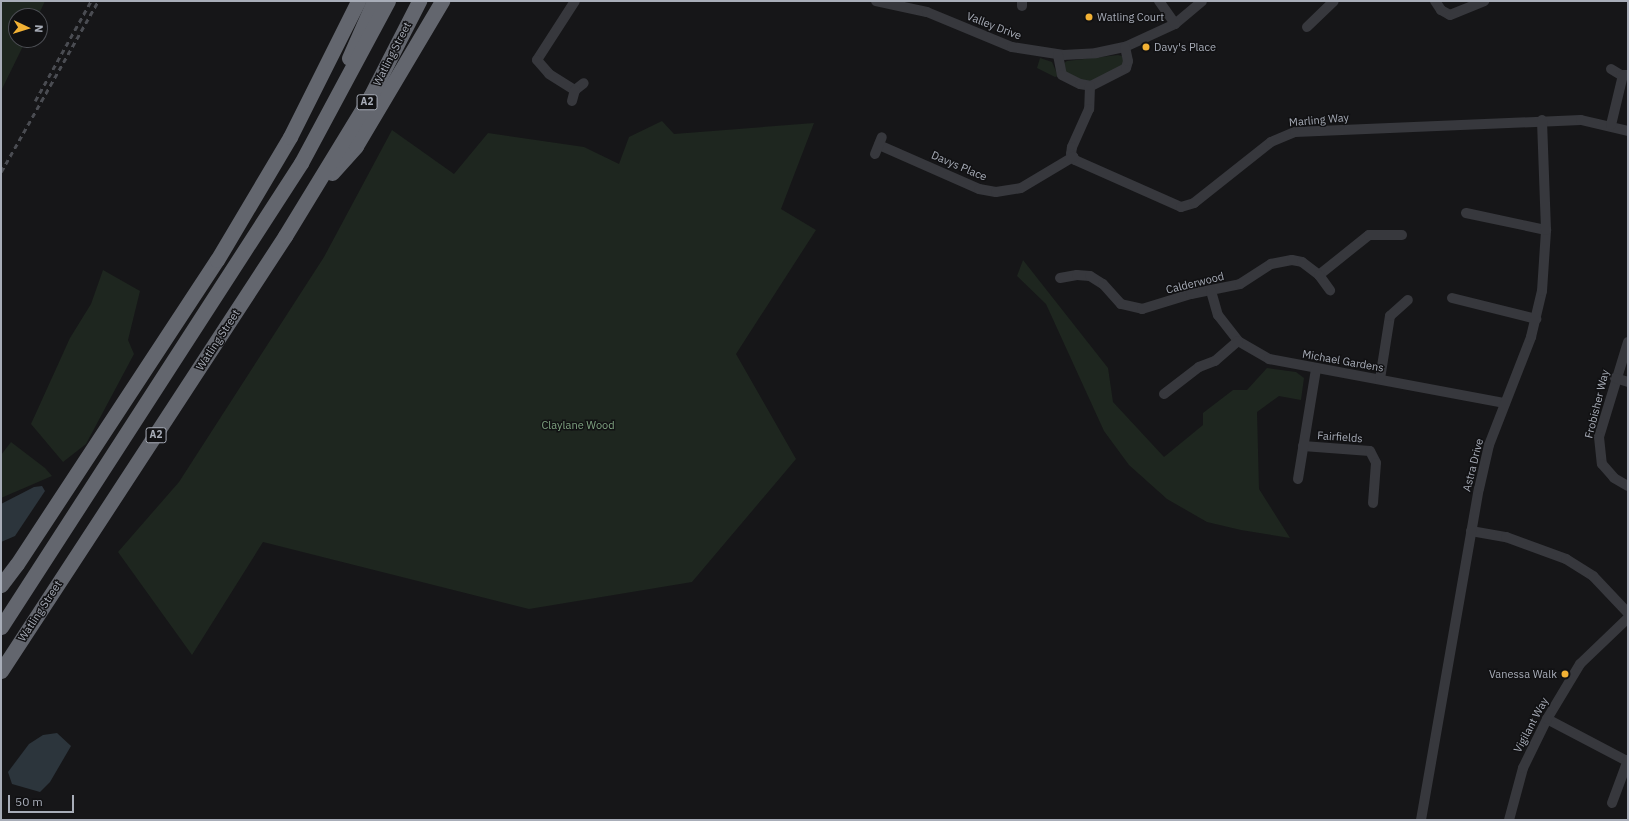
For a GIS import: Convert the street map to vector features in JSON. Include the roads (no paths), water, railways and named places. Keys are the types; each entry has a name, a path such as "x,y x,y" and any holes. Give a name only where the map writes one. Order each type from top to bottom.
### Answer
{"highway":[{"path":"1,584 22,558 217,260 290,137 358,1"},
{"path":"301,163 374,1"},
{"name":"A2","path":"1,627 301,163 388,1"},
{"name":"Watling Street","path":"1,671 308,198 371,95 419,1"},
{"path":"308,198 356,146 442,1"}],"street":[{"path":"575,90 548,74 537,60 576,1"},
{"name":"Valley Drive","path":"876,1 927,12 1008,46 1058,55 1091,53 1125,47 1175,24 1202,1"},
{"path":"1159,1 1175,24"},
{"path":"1307,27 1334,1"},
{"path":"1435,1 1441,10 1450,14 1484,1"},
{"path":"1058,55 1062,76 1090,86 1125,69 1128,62 1125,47"},
{"path":"1611,69 1626,75 1611,125"},
{"path":"572,101 575,90 584,83"},
{"path":"1073,157 1072,145 1089,109 1090,86"},
{"name":"Marling Way","path":"1073,157 1086,167 1172,205 1185,207 1194,203 1271,142 1291,133 1542,120 1581,120 1611,125 1628,131"},
{"name":"Astra Drive","path":"1421,820 1471,531 1489,445 1505,402 1518,375 1536,319 1544,271 1546,230 1542,120"},
{"name":"Davys Place","path":"879,145 991,192 1007,192 1021,188 1073,157"},
{"path":"1466,214 1546,230"},
{"path":"1319,275 1369,235 1402,235"},
{"name":"Calderwood","path":"1060,278 1079,275 1090,276 1103,284 1121,304 1138,309 1240,284 1271,264 1282,261 1302,262 1319,275 1330,290"},
{"name":"Michael Gardens","path":"1211,291 1218,315 1238,341 1269,359 1316,369 1505,402"},
{"path":"1452,298 1536,319"},
{"path":"1380,379 1390,316 1408,300"},
{"path":"1164,394 1199,367 1215,361 1238,341"},
{"name":"Frobisher Way","path":"1628,342 1615,378 1599,437 1599,451 1602,464 1614,478 1628,486"},
{"name":"Fairfields","path":"1298,479 1316,369"},
{"path":"1615,378 1628,382"},
{"name":"Fairfields","path":"1303,446 1370,451 1376,463 1373,503"},
{"path":"1471,531 1506,536 1566,559 1593,576 1628,613"},
{"name":"Vigilant Way","path":"1509,820 1523,768 1547,719 1580,664 1628,618"},
{"path":"1547,719 1628,761 1612,803"}],"railway":[{"path":"35,101 91,1"},
{"path":"1,172 98,1"}],"place":[{"name":"Watling Court","path":"1089,17"},
{"name":"Davy's Place","path":"1146,47"},
{"name":"Vanessa Walk","path":"1565,674"}],"park label":[{"name":"Claylane Wood","path":"578,425"}]}
